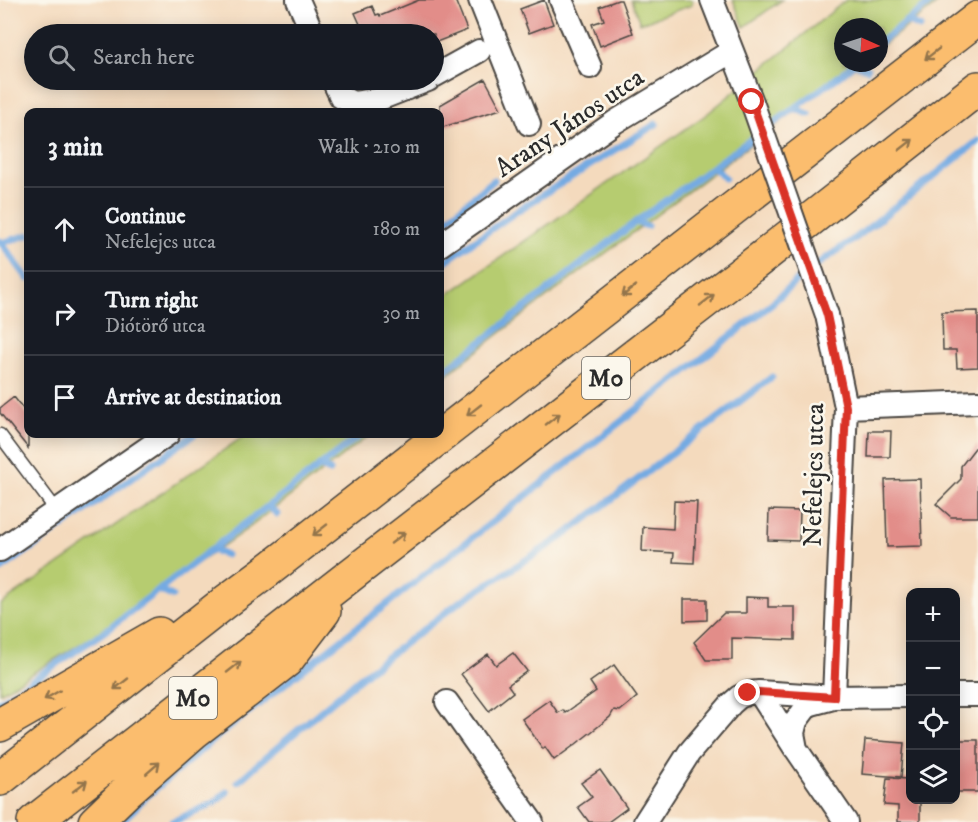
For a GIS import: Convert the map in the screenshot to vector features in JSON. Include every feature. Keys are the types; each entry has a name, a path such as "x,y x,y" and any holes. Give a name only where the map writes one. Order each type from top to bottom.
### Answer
{"highway":[{"name":"M0","path":"444,433 978,18"},
{"name":"M0","path":"34,822 978,88"},
{"name":"M0","path":"0,779 438,438"},
{"path":"0,725 267,571"},
{"path":"95,822 194,732 286,661 352,574"}],"street":[{"path":"298,0 309,24"},
{"path":"480,0 529,124"},
{"path":"561,0 590,68"},
{"name":"Nefelejcs utca","path":"712,0 752,102 827,315 846,407 834,697"},
{"path":"444,70 479,51"},
{"name":"Arany János utca","path":"444,241 615,122 732,51"},
{"path":"338,90 341,97 353,103 377,100 402,90"},
{"path":"846,407 978,402"},
{"path":"0,550 162,438"},
{"path":"759,692 846,822"},
{"path":"645,822 689,753 739,697 759,692 834,697 906,696"},
{"path":"960,695 978,695"},
{"path":"796,749 793,734 796,721 808,705 834,697"},
{"path":"447,702 532,822"}],"lane":[{"path":"0,435 57,511"}],"green space":[{"path":"631,0 692,0 692,5 640,23"},
{"path":"733,0 782,0 744,27"},
{"path":"846,0 942,0 888,41 888,18 834,18 834,72 847,72 444,377 444,297 707,114"},
{"path":"241,438 366,438 250,527 90,638 0,693 0,605"}],"building":[{"path":"419,0 455,0 467,30 444,39 444,24 360,24 355,13 372,6 376,15 380,16"},
{"path":"544,0 553,24 529,33 520,9"},
{"path":"621,0 633,33 600,46 592,24 604,20 599,7"},
{"path":"485,79 501,109 444,127 444,108 440,108 440,105"},
{"path":"978,311 978,367 957,368 956,350 943,350 942,312"},
{"path":"14,397 24,410 24,438 28,438 28,448 0,413 0,408"},
{"path":"869,431 891,431 890,457 868,457"},
{"path":"978,444 978,517 951,517 936,504 961,479 961,466"},
{"path":"920,479 922,546 887,547 885,480"},
{"path":"674,501 697,502 694,563 673,562 674,553 642,551 643,527 673,529"},
{"path":"769,510 800,511 799,541 768,540"},
{"path":"746,597 768,598 768,607 795,607 795,640 732,638 732,660 706,660 694,642 724,613 746,613"},
{"path":"684,599 707,599 707,620 684,621"},
{"path":"513,653 527,671 508,685 513,692 489,711 461,674 488,654 496,665"},
{"path":"614,665 637,697 620,711 614,710 610,717 554,760 545,747 543,749 522,719 549,700 558,713 563,710 565,713 596,691 590,682"},
{"path":"865,740 904,743 901,777 862,774"},
{"path":"960,740 978,740 978,792 960,792"},
{"path":"600,770 627,808 608,822 589,822 578,807 592,797 581,783"},
{"path":"887,778 906,779 906,804 920,804 920,822 898,822 898,806 884,805"}],"waterway":[{"path":"888,36 934,0"},
{"path":"906,21 920,27"},
{"path":"444,371 633,224 844,72"},
{"path":"794,108 809,114"},
{"path":"444,262 520,209 656,124"},
{"path":"121,822 146,797 214,739 768,307 806,272 857,237 978,141"},
{"path":"713,167 725,178"},
{"path":"444,223 494,180"},
{"path":"635,222 647,226"},
{"path":"1,243 24,236"},
{"path":"0,241 24,274"},
{"path":"238,782 366,673 458,603 562,537 772,377"},
{"path":"0,570 189,438"},
{"path":"0,702 105,631 357,438"},
{"path":"319,466 330,471"},
{"path":"268,506 277,514"},
{"path":"212,550 226,555"},
{"path":"159,590 172,596"},
{"path":"172,822 214,803 227,792"}],"route":[{"path":"748,693 834,697 846,407 827,315 752,102"}]}
